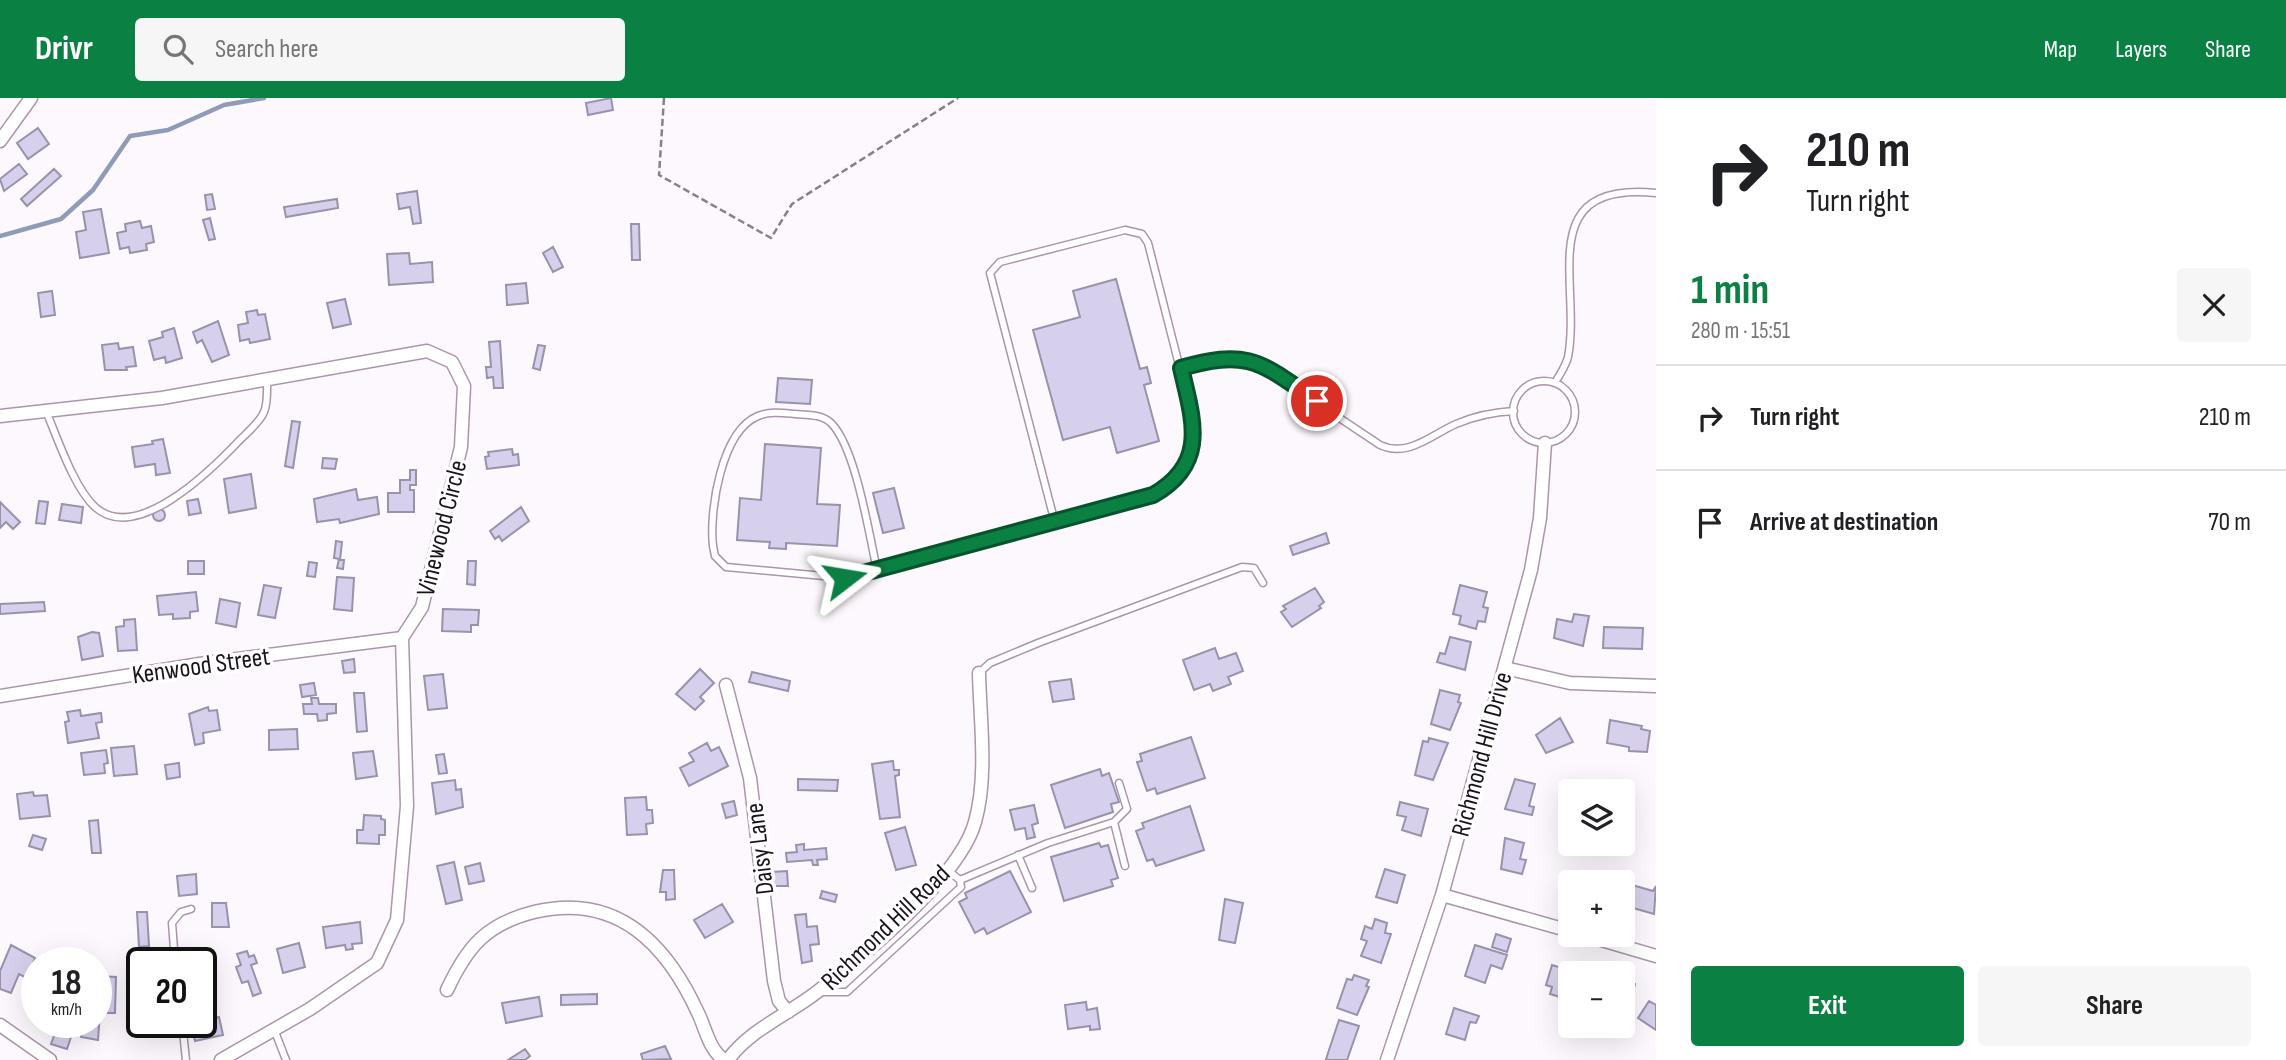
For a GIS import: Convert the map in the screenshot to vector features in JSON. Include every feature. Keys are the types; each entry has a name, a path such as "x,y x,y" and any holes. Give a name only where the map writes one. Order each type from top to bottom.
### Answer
{"street":[{"path":"0,141 31,98"},
{"name":"Vinewood Circle","path":"0,416 162,398 427,351 452,362 464,386 461,447 422,607 402,638"},
{"name":"Richmond Hill Drive","path":"1387,1060 1442,895 1535,552 1545,443"},
{"path":"221,1060 310,1009 377,963 397,920 407,806 402,638"},
{"name":"Kenwood Street","path":"0,696 206,663 402,638"},
{"path":"1505,668 1570,683 1656,686"},
{"name":"Richmond Hill Road","path":"727,1060 741,1045 817,992 913,908 965,847 975,822 980,796 979,673"},
{"name":"Daisy Lane","path":"726,685 750,778 774,981 779,1001 788,1012"},
{"path":"1442,895 1558,928"},
{"path":"447,990 469,949 497,926 545,909 575,906 598,909 637,930 666,961 690,996 714,1050 727,1060"},
{"path":"1625,947 1656,956"},
{"path":"0,1025 50,1060"}],"lane":[{"path":"1556,381 1568,359 1569,238 1578,219 1591,204 1604,195 1634,190 1656,192"},
{"path":"877,570 853,469 832,424 820,416 775,412 757,416 743,427 717,482 712,536 715,556 726,567 845,578 877,570 1054,519 1153,495 1168,486 1190,456 1194,424 1148,243 1142,234 1125,230 994,265 991,279 1054,519"},
{"path":"1181,368 1219,358 1254,361 1380,445 1394,449 1411,447 1479,415 1514,411"},
{"path":"46,411 79,484 94,507 108,514 124,517 168,504 212,469 264,412 267,378"},
{"path":"1544,380 1556,381 1567,391 1573,402 1573,421 1566,433 1557,440 1535,442 1523,435 1514,411 1521,390 1544,380"},
{"path":"979,673 990,663 1038,643 1242,567 1254,568 1263,583"},
{"path":"960,880 1018,855 1114,822 1127,809 1119,783"},
{"path":"1114,822 1125,866"},
{"path":"1018,855 1032,888"},
{"path":"817,992 847,992 961,887 960,880 947,870"},
{"path":"174,947 172,923 181,912 191,909"},
{"path":"274,1029 286,1060"},
{"path":"184,1038 186,1060"}],"path":[{"path":"664,98 659,175 771,238 792,204 958,98"}],"building":[{"path":"611,98 613,110 588,115 586,103"},
{"path":"38,128 49,144 28,159 17,143"},
{"path":"19,164 27,174 4,191 0,179"},
{"path":"54,169 61,176 27,206 21,199"},
{"path":"417,191 421,223 413,224 410,207 399,209 397,194"},
{"path":"212,194 215,209 207,210 205,195"},
{"path":"337,199 338,208 286,217 284,207"},
{"path":"101,209 109,253 80,258 76,232 86,230 83,212"},
{"path":"210,218 215,239 209,240 203,220"},
{"path":"140,221 142,228 151,226 154,242 146,244 147,250 130,253 129,247 120,249 117,233 126,231 125,224"},
{"path":"631,224 639,224 640,260 632,260"},
{"path":"553,247 563,267 553,272 543,253"},
{"path":"409,253 410,264 432,262 433,282 389,285 387,254"},
{"path":"1116,279 1140,369 1147,367 1151,383 1144,385 1159,441 1117,453 1110,427 1063,440 1033,330 1080,317 1073,291"},
{"path":"526,283 528,303 507,305 506,285"},
{"path":"52,291 55,315 41,317 38,293"},
{"path":"345,299 351,324 333,328 327,303"},
{"path":"257,310 258,315 265,314 270,339 250,343 249,339 240,341 238,325 248,323 246,312"},
{"path":"218,321 229,355 212,362 202,340 197,343 193,332"},
{"path":"174,328 182,358 166,363 165,357 154,360 149,341 163,337 162,332"},
{"path":"500,341 503,388 494,388 493,377 487,378 486,367 491,367 489,342"},
{"path":"118,343 119,349 133,347 136,366 126,367 127,370 105,370 102,345"},
{"path":"538,345 545,346 540,370 533,368"},
{"path":"778,378 812,380 810,404 776,402"},
{"path":"292,421 300,422 293,468 285,466"},
{"path":"163,439 170,473 156,475 155,464 135,467 132,447 153,444 152,441"},
{"path":"765,444 821,448 817,504 840,505 837,546 786,543 786,549 769,548 770,542 737,540 740,498 761,500"},
{"path":"512,449 513,455 518,454 519,465 487,469 485,457 489,456 488,452"},
{"path":"323,458 337,459 335,469 322,468"},
{"path":"410,470 416,470 416,485 410,485 410,490 414,490 414,512 388,512 388,493 400,493 400,480 410,480"},
{"path":"251,474 256,508 229,513 224,479"},
{"path":"894,488 904,528 883,533 873,493"},
{"path":"356,489 358,500 377,497 379,514 340,523 339,519 317,522 314,499"},
{"path":"198,499 201,513 189,515 187,501"},
{"path":"39,501 48,502 45,524 36,523"},
{"path":"0,502 20,522 13,529 6,522 0,528"},
{"path":"62,504 83,507 81,523 59,520"},
{"path":"521,507 529,521 502,541 499,536 495,539 490,531"},
{"path":"159,509 165,515 159,521 153,515"},
{"path":"1326,533 1329,543 1293,555 1290,546"},
{"path":"336,541 342,542 340,560 344,560 343,569 337,568 339,559 334,558"},
{"path":"188,561 204,561 204,574 188,574"},
{"path":"468,561 476,561 475,585 467,584"},
{"path":"309,562 317,563 315,577 307,576"},
{"path":"337,577 354,578 352,611 334,609"},
{"path":"264,585 281,588 275,618 258,615"},
{"path":"1460,585 1487,592 1483,607 1488,608 1485,622 1478,621 1476,629 1459,624 1461,616 1453,614"},
{"path":"1315,588 1324,602 1319,606 1321,608 1292,627 1281,612 1286,609 1283,606"},
{"path":"196,592 198,611 190,612 190,618 173,619 173,614 159,615 157,596"},
{"path":"220,599 240,603 236,627 216,623"},
{"path":"44,602 45,611 0,614 0,604"},
{"path":"443,609 479,610 478,625 471,625 471,632 442,631"},
{"path":"1574,614 1589,616 1583,646 1554,638 1557,619 1572,622"},
{"path":"135,619 137,650 118,651 116,627 124,626 124,620"},
{"path":"1604,627 1643,628 1642,649 1603,648"},
{"path":"92,632 99,633 103,656 82,660 78,637"},
{"path":"1450,637 1471,642 1465,670 1437,662 1440,653 1445,654"},
{"path":"1215,648 1219,659 1236,653 1243,671 1228,677 1231,684 1213,691 1210,684 1194,690 1183,660"},
{"path":"354,659 355,672 344,673 342,661"},
{"path":"700,669 714,683 700,697 704,701 695,710 676,694"},
{"path":"752,672 790,681 788,691 749,682"},
{"path":"443,674 447,708 428,710 424,676"},
{"path":"1071,679 1074,699 1053,702 1049,682"},
{"path":"314,683 316,695 302,697 300,685"},
{"path":"1440,690 1460,695 1458,702 1461,703 1450,730 1431,724"},
{"path":"354,693 364,693 367,731 357,732"},
{"path":"311,698 318,698 319,704 336,704 336,713 327,714 327,720 318,721 317,714 304,714 303,704 312,704"},
{"path":"208,707 209,711 217,710 220,730 203,733 204,743 195,745 189,714"},
{"path":"80,710 81,716 101,713 102,722 96,723 99,738 68,743 65,722 69,721 67,712"},
{"path":"1560,718 1573,742 1546,753 1536,735"},
{"path":"1610,720 1642,726 1641,729 1650,731 1647,752 1629,751 1629,747 1607,743"},
{"path":"297,729 298,749 269,750 269,730"},
{"path":"1191,737 1205,778 1157,794 1155,788 1147,791 1137,762 1142,761 1140,754"},
{"path":"1429,738 1448,743 1433,780 1415,775 1423,741 1428,742"},
{"path":"707,743 711,751 719,747 728,766 689,786 680,768 694,761 689,753"},
{"path":"134,746 137,774 114,776 111,748"},
{"path":"106,750 108,763 104,764 105,773 84,775 81,753"},
{"path":"373,751 377,776 356,779 353,753"},
{"path":"444,754 447,773 439,774 436,755"},
{"path":"893,761 894,770 899,770 899,775 895,776 900,817 880,819 872,764"},
{"path":"179,763 180,777 167,779 165,765"},
{"path":"1100,769 1102,776 1109,773 1119,802 1111,804 1113,812 1065,828 1051,785"},
{"path":"798,779 838,780 837,791 798,790"},
{"path":"1515,779 1535,784 1529,806 1534,807 1532,815 1505,809"},
{"path":"455,780 456,790 461,789 463,807 436,814 432,783"},
{"path":"33,792 34,796 47,795 50,816 20,819 17,794"},
{"path":"646,797 647,810 652,810 653,823 646,824 647,834 627,835 625,798"},
{"path":"734,801 737,815 726,818 722,804"},
{"path":"1400,802 1428,809 1421,836 1402,830 1406,817 1397,815"},
{"path":"1034,805 1038,823 1032,825 1035,837 1027,839 1025,828 1015,830 1010,810"},
{"path":"1190,806 1204,850 1156,866 1153,859 1147,861 1136,831 1144,828 1142,823"},
{"path":"364,815 381,816 381,819 385,820 385,835 379,835 379,844 357,843 357,830 363,830"},
{"path":"98,820 101,853 92,853 89,821"},
{"path":"905,827 916,865 896,870 885,833"},
{"path":"33,835 46,839 42,850 29,846"},
{"path":"1505,838 1524,843 1520,859 1526,860 1522,874 1501,869"},
{"path":"1099,843 1101,847 1108,845 1118,878 1111,880 1113,886 1064,901 1051,857"},
{"path":"804,844 804,850 826,848 827,859 817,860 818,865 813,865 812,860 787,862 786,853 797,852 796,845"},
{"path":"454,862 462,900 446,904 437,866"},
{"path":"480,863 484,881 469,884 465,867"},
{"path":"1385,869 1405,875 1397,903 1376,897"},
{"path":"663,870 674,870 675,899 666,900 666,892 660,892"},
{"path":"787,871 788,886 773,886 772,872"},
{"path":"1010,871 1031,912 987,934 984,928 975,933 959,902 967,898 965,893"},
{"path":"196,874 197,894 179,896 177,876"},
{"path":"1635,886 1653,891 1656,886 1654,914 1635,909"},
{"path":"822,891 837,895 835,902 820,898"},
{"path":"1225,899 1243,903 1235,943 1219,940"},
{"path":"212,903 226,903 229,927 212,927"},
{"path":"722,904 733,922 705,938 694,920"},
{"path":"137,912 147,912 149,946 139,947"},
{"path":"806,914 807,927 817,926 819,944 810,945 812,961 802,963 795,915"},
{"path":"1375,919 1387,923 1385,933 1391,934 1381,963 1361,956 1367,941 1361,939 1365,926 1372,929"},
{"path":"360,922 362,943 352,944 353,949 346,950 345,945 326,948 323,927"},
{"path":"1496,934 1511,939 1507,952 1492,947"},
{"path":"299,943 305,967 283,973 277,949"},
{"path":"11,945 21,950 21,975 19,974 11,993 0,989 0,971"},
{"path":"1475,945 1507,955 1502,969 1491,965 1485,983 1465,976"},
{"path":"247,951 249,957 254,955 257,963 251,965 261,993 253,996 248,981 242,983 236,967 241,965 237,954"},
{"path":"1552,965 1558,967 1558,996 1550,994 1552,987 1546,985"},
{"path":"1354,975 1369,980 1366,986 1369,987 1357,1015 1337,1008 1347,979 1352,980"},
{"path":"112,977 116,977 115,1013 112,1013"},
{"path":"597,994 597,1004 561,1005 561,995"},
{"path":"539,997 542,1016 506,1023 502,1003"},
{"path":"1649,1001 1656,1005 1656,1030 1638,1018"},
{"path":"1086,1002 1087,1010 1097,1008 1100,1029 1090,1030 1090,1026 1068,1029 1065,1005"},
{"path":"1454,1008 1479,1016 1476,1023 1470,1022 1465,1040 1446,1034"},
{"path":"217,1018 223,1035 217,1036"},
{"path":"1339,1020 1359,1026 1347,1060 1329,1060 1326,1059"},
{"path":"53,1038 71,1038 67,1049 51,1044"},
{"path":"665,1046 671,1059 643,1060 641,1054"},
{"path":"525,1049 530,1056 525,1060 508,1060"}],"waterway":[{"path":"0,236 61,219 93,190 130,136 168,130 224,105 264,98"}],"route":[{"path":"845,578 1054,519 1153,495 1168,486 1190,456 1194,440 1194,424 1181,368 1219,358 1232,357 1254,361 1317,401"}]}
